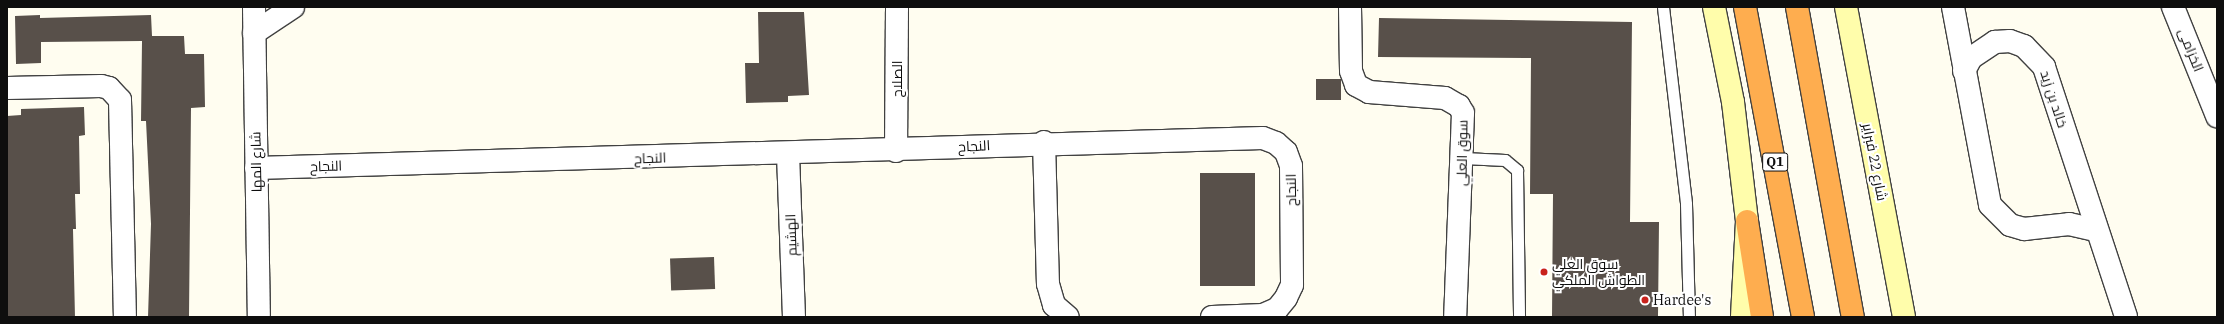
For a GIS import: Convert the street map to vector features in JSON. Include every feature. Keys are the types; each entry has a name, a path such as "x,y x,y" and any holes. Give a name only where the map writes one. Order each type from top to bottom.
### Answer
{"highway":[{"name":"Q1","path":"1745,7 1803,317"},
{"path":"1797,7 1853,317"},
{"path":"1747,221 1762,317"}],"main road":[{"path":"1714,7 1733,102 1747,221 1742,317"},
{"name":"شارع 22 فبراير","path":"1846,7 1904,317"}],"street":[{"name":"شارع المها","path":"254,7 259,317"},
{"path":"254,33 293,7"},
{"name":"الصلاح","path":"896,151 897,7"},
{"name":"سوق العلي","path":"1350,7 1350,71 1356,85 1369,92 1453,101 1463,113 1463,158 1455,317"},
{"path":"1953,7 1986,191 1990,205 1998,217 2010,225 2024,229 2069,224 2096,230"},
{"name":"الخزامى","path":"2173,7 2215,106"},
{"name":"خالد بن زيد","path":"1964,71 1970,58 1995,42 2010,41 2024,46 2036,55 2044,67 2096,230 2126,317"},
{"path":"7,88 101,86 109,88 120,100 125,317"},
{"name":"النجاح","path":"256,168 896,151 1044,142 1250,138 1276,143 1286,152 1291,166 1292,285 1286,298 1276,309 1264,315 1212,317"},
{"path":"1044,142 1048,284 1054,305 1068,317"},
{"name":"الهشيم","path":"788,154 794,317"}],"lane":[{"path":"1663,7 1686,204 1689,317"},
{"path":"1463,158 1505,160 1517,170 1519,317"}],"building":[{"path":"758,12 804,12 809,95 788,96 788,102 746,103 745,63 759,63"},
{"path":"40,15 40,18 151,15 152,36 184,36 185,54 204,54 205,107 191,108 189,317 148,317 151,224 146,121 141,121 142,41 41,42 41,63 16,64 15,16"},
{"path":"1379,18 1632,22 1630,222 1659,222 1658,317 1552,317 1553,194 1530,194 1531,58 1378,57"},
{"path":"1316,79 1341,79 1341,100 1316,100"},
{"path":"84,107 85,135 79,136 80,194 75,194 76,229 73,229 75,317 7,317 7,116 21,115 21,109"},
{"path":"1200,173 1255,173 1255,286 1200,286"},
{"path":"714,257 715,289 671,291 670,259"}],"place":[{"name":"سوق العلي الطواش الملكي","path":"1544,272"},
{"name":"Hardee's","path":"1645,300"}]}
